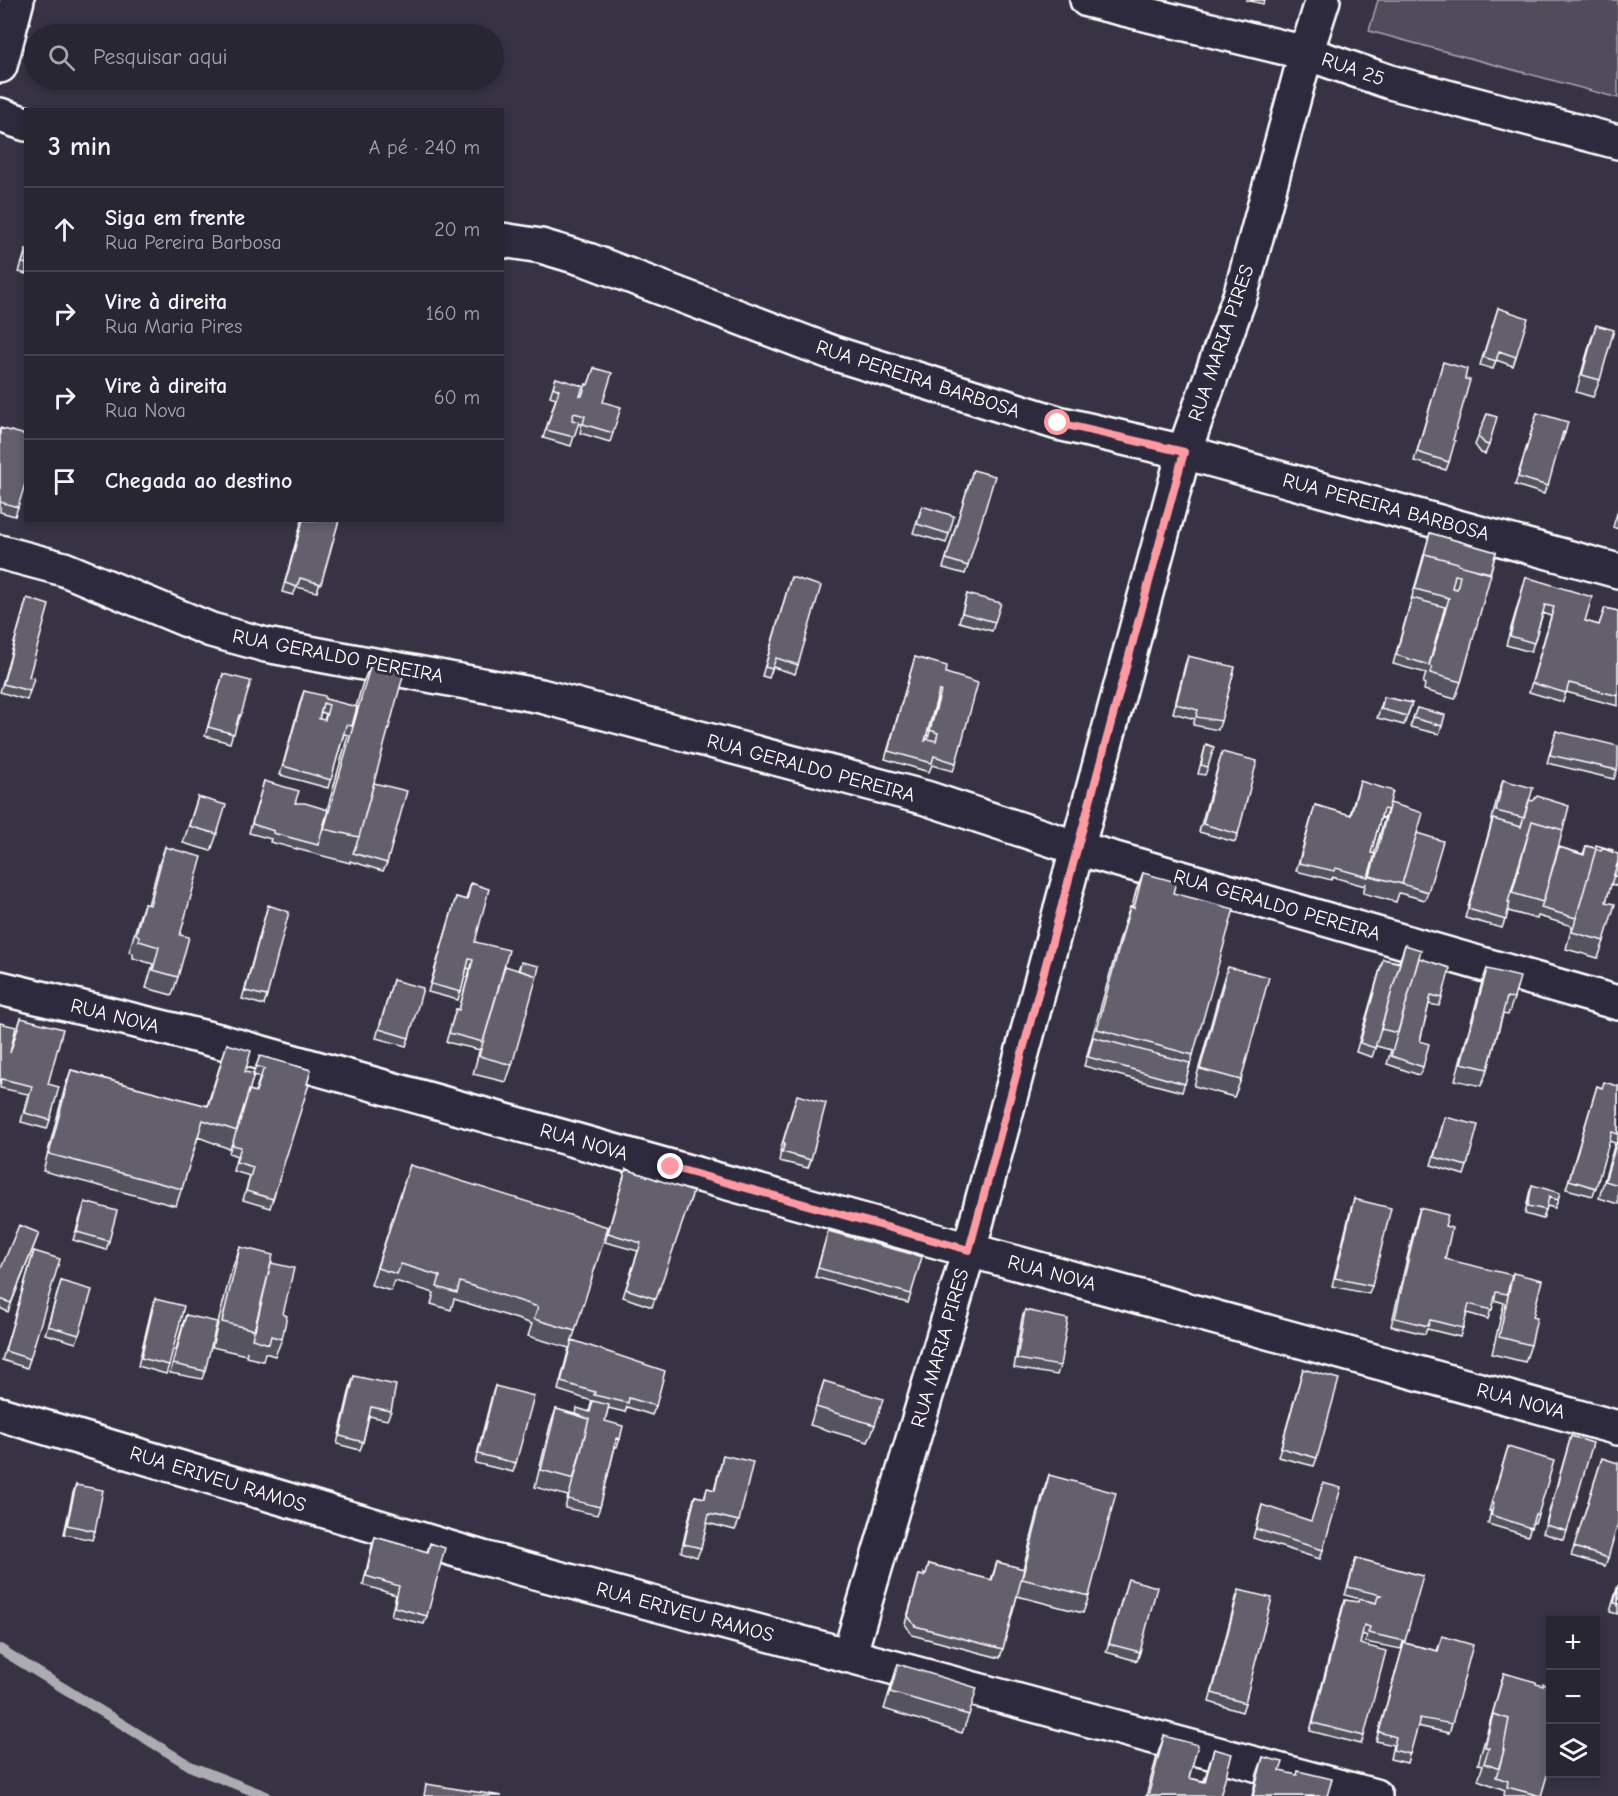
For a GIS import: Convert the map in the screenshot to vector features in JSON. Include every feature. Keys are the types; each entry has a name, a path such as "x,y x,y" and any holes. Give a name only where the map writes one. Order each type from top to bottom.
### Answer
{"street":[{"path":"0,66 17,0"},
{"name":"RUA 25","path":"1087,0 1306,53 1390,82 1618,142"},
{"name":"RUA MARIA PIRES","path":"849,1656 969,1250 1184,452 1241,293 1306,53 1323,0"},
{"path":"0,115 24,123"},
{"name":"RUA PEREIRA BARBOSA","path":"504,240 541,246 588,260 833,353 1047,420 1184,452 1618,571"},
{"name":"RUA GERALDO PEREIRA","path":"0,552 64,569 211,630 266,645 541,696 926,798 1077,848 1618,1003"},
{"name":"RUA NOVA","path":"0,988 219,1041 1618,1428"},
{"name":"RUA ERIVEU RAMOS","path":"0,1414 483,1558 1375,1796"}],"shaded area":[{"path":"1378,0 1618,0 1618,98 1369,31"}],"building":[{"path":"1498,308 1528,318 1516,357 1499,351 1496,361 1483,357"},
{"path":"1596,325 1614,330 1600,380 1582,375"},
{"path":"1443,362 1467,369 1465,379 1470,380 1449,462 1417,452"},
{"path":"594,368 612,373 603,402 621,407 613,433 583,424 585,416 574,413 572,420 579,422 574,437 546,430 559,390 553,387 556,378 583,386 580,396 582,396"},
{"path":"1537,413 1568,422 1548,486 1518,477"},
{"path":"1487,414 1497,417 1489,445 1478,436"},
{"path":"0,428 24,434 24,488 18,507 0,502"},
{"path":"973,470 995,476 968,566 946,559"},
{"path":"922,506 954,516 949,534 917,524"},
{"path":"302,522 338,522 321,584 300,578 297,587 285,583"},
{"path":"1430,533 1496,552 1490,573 1425,554 1422,562"},
{"path":"1425,554 1491,574 1461,682 1430,673 1432,667 1429,666 1449,598 1415,589","holes":["1455,575 1460,576 1457,589 1452,588"]},
{"path":"791,577 821,586 798,665 776,658 772,669 765,667"},
{"path":"1526,577 1592,597 1585,621 1599,625 1605,608 1618,611 1618,696 1569,683 1566,693 1532,683 1554,607 1545,605 1534,643 1510,636"},
{"path":"967,594 1001,603 995,622 962,613"},
{"path":"27,598 49,605 29,677 34,678 30,691 3,684"},
{"path":"1412,598 1445,607 1429,665 1396,655"},
{"path":"1188,656 1235,667 1221,721 1196,717 1198,710 1176,704"},
{"path":"915,657 947,666 946,673 978,683 956,763 934,756 932,763 888,751","holes":["939,691 941,691 930,730 938,733 936,741 928,739 925,741"]},
{"path":"372,660 405,669 359,837 324,829"},
{"path":"223,674 251,681 234,734 208,727"},
{"path":"304,691 357,707 352,726 346,725 331,780 283,766","holes":["323,703 329,705 325,720 319,719"]},
{"path":"1384,697 1412,703 1407,716 1381,709"},
{"path":"1417,708 1445,715 1442,726 1413,718"},
{"path":"1556,731 1618,746 1617,770 1550,755"},
{"path":"1206,744 1214,747 1208,767 1201,765"},
{"path":"1222,752 1257,761 1238,834 1203,824"},
{"path":"1503,780 1533,788 1524,818 1496,811"},
{"path":"264,781 299,791 295,803 305,803 328,810 318,845 273,833 274,831 252,824"},
{"path":"1360,781 1393,791 1388,810 1383,809 1371,853 1375,854 1368,877 1336,868 1334,871 1299,863 1315,805 1351,815"},
{"path":"374,783 407,791 387,863 353,853"},
{"path":"1537,796 1569,806 1563,830 1532,821 1508,902 1510,902 1506,920 1468,909 1493,819 1521,827 1529,800 1533,801"},
{"path":"198,797 226,805 217,834 189,826"},
{"path":"1390,803 1423,813 1402,884 1370,876"},
{"path":"1532,821 1563,830 1543,902 1512,893"},
{"path":"1417,833 1443,841 1428,892 1402,884"},
{"path":"1596,845 1613,850 1612,852 1602,848 1601,851 1596,849 1576,918 1541,908 1559,847 1584,855 1586,846 1595,848"},
{"path":"165,847 202,857 180,935 189,937 178,977 153,970 159,947 139,941 139,936 136,934 144,904 150,905"},
{"path":"1602,848 1618,854 1606,902 1615,904 1604,941 1572,932 1596,849 1601,851"},
{"path":"1618,865 1618,877 1614,876"},
{"path":"1143,873 1176,882 1173,893 1234,909 1193,1055 1097,1029 1130,907 1134,908"},
{"path":"471,883 489,889 475,942 509,950 483,1042 449,1033 456,1009 459,1010 473,960 469,959 461,992 431,984 456,897 467,900"},
{"path":"268,905 289,912 267,996 245,991"},
{"path":"1405,945 1421,950 1398,1033 1381,1029"},
{"path":"1419,958 1450,968 1442,998 1431,995 1420,1041 1429,1044 1423,1067 1391,1056"},
{"path":"1383,959 1400,963 1375,1048 1360,1043"},
{"path":"521,962 539,966 537,976 519,970"},
{"path":"505,966 537,976 512,1065 479,1056"},
{"path":"1228,967 1269,977 1241,1080 1200,1069"},
{"path":"1487,969 1520,977 1514,998 1507,997 1488,1069 1461,1063"},
{"path":"393,980 423,988 409,1038 379,1029"},
{"path":"21,1018 63,1029 48,1084 59,1087 50,1120 25,1113 32,1086 2,1079 0,1085 0,1023 16,1027 10,1053"},
{"path":"1093,1037 1190,1063 1185,1084 1088,1057"},
{"path":"227,1044 251,1051 245,1072 254,1074 237,1131 203,1120 182,1189 49,1154 71,1070 208,1106"},
{"path":"260,1056 311,1070 307,1084 309,1084 273,1199 246,1191 253,1167 236,1162 241,1147 232,1145 249,1090 256,1092 265,1069 256,1066"},
{"path":"1604,1082 1618,1086 1618,1134 1612,1132 1596,1188 1569,1180 1597,1086 1602,1088"},
{"path":"797,1095 826,1103 811,1160 782,1152"},
{"path":"1445,1117 1478,1125 1467,1166 1434,1157"},
{"path":"1618,1138 1618,1185 1605,1181"},
{"path":"410,1165 608,1227 575,1331 534,1319 538,1307 520,1301 460,1282 457,1293 437,1287 440,1276 401,1264 397,1274 377,1268"},
{"path":"626,1169 693,1192 656,1299 626,1289 641,1243 608,1233"},
{"path":"1532,1185 1560,1193 1558,1200 1549,1197 1546,1210 1528,1206"},
{"path":"1354,1199 1391,1208 1372,1286 1335,1278"},
{"path":"85,1202 117,1211 109,1241 77,1232"},
{"path":"1420,1208 1448,1215 1445,1226 1452,1228 1445,1259 1512,1275 1507,1294 1496,1292 1492,1310 1469,1304 1463,1328 1430,1320 1428,1326 1395,1318"},
{"path":"19,1225 39,1233 11,1303 0,1299 0,1271"},
{"path":"828,1231 922,1257 911,1294 818,1268"},
{"path":"240,1247 273,1255 255,1330 222,1322"},
{"path":"34,1251 60,1259 30,1359 5,1351"},
{"path":"271,1263 294,1268 283,1314 287,1316 282,1339 271,1336 269,1344 252,1339"},
{"path":"1513,1273 1542,1280 1533,1317 1537,1318 1531,1345 1499,1337"},
{"path":"61,1281 92,1290 79,1335 48,1326"},
{"path":"155,1299 184,1306 169,1365 141,1358"},
{"path":"1025,1310 1068,1319 1060,1366 1017,1359"},
{"path":"186,1315 217,1322 205,1371 173,1364"},
{"path":"572,1340 665,1371 656,1406 629,1398 628,1403 594,1395 595,1392 561,1382"},
{"path":"1303,1369 1339,1379 1317,1458 1281,1448"},
{"path":"354,1376 396,1385 391,1411 371,1407 363,1442 340,1436"},
{"path":"824,1381 883,1399 875,1425 816,1407"},
{"path":"495,1386 534,1396 516,1463 478,1454"},
{"path":"593,1401 609,1405 605,1421 623,1426 620,1439 617,1438 600,1507 568,1499 589,1419 576,1414 577,1408 590,1412"},
{"path":"556,1409 589,1419 574,1479 541,1470"},
{"path":"1571,1436 1593,1443 1567,1531 1546,1525"},
{"path":"1508,1447 1554,1461 1538,1515 1535,1514 1531,1528 1491,1515 1494,1503 1492,1502"},
{"path":"723,1455 753,1462 739,1521 709,1514 701,1548 684,1544 695,1496 705,1498 707,1488 715,1490"},
{"path":"1602,1458 1618,1463 1618,1523 1608,1558 1574,1547"},
{"path":"1049,1475 1116,1493 1089,1596 1022,1579"},
{"path":"1323,1483 1341,1488 1323,1550 1256,1529 1262,1505 1311,1521"},
{"path":"76,1485 103,1490 95,1531 67,1525"},
{"path":"375,1537 428,1552 430,1543 445,1548 427,1616 394,1607 399,1586 366,1576"},
{"path":"1356,1558 1423,1576 1405,1641 1368,1633 1370,1627 1364,1625 1360,1644 1386,1651 1364,1736 1313,1723 1345,1600 1358,1602 1359,1599 1376,1603 1378,1596 1381,1595 1348,1587"},
{"path":"997,1562 1024,1569 1003,1649 915,1626 908,1616 919,1575 926,1574 929,1564 992,1580"},
{"path":"1128,1579 1157,1587 1140,1652 1109,1644"},
{"path":"1618,1587 1618,1604 1614,1603"},
{"path":"1239,1590 1272,1598 1245,1703 1212,1693"},
{"path":"1442,1636 1473,1645 1452,1724 1420,1718 1410,1754 1393,1750 1396,1737 1379,1732 1404,1643 1438,1651"},
{"path":"898,1664 977,1688 969,1715 890,1692"},
{"path":"1504,1673 1543,1686 1543,1684 1546,1685 1546,1778 1541,1796 1507,1787 1508,1781 1496,1777 1504,1750 1509,1719 1493,1714 1490,1723"},
{"path":"1493,1714 1509,1719 1499,1769 1484,1763 1489,1748 1485,1747"},
{"path":"1164,1736 1198,1745 1189,1778 1205,1782 1214,1749 1232,1754 1220,1796 1148,1796"},
{"path":"1263,1757 1283,1762 1280,1771 1297,1775 1298,1771 1332,1779 1327,1796 1253,1796"},
{"path":"426,1784 502,1796 424,1796"}],"waterway":[{"path":"0,1649 192,1767 266,1796"}],"route":[{"path":"671,1167 969,1250 1184,452 1058,423"}]}
